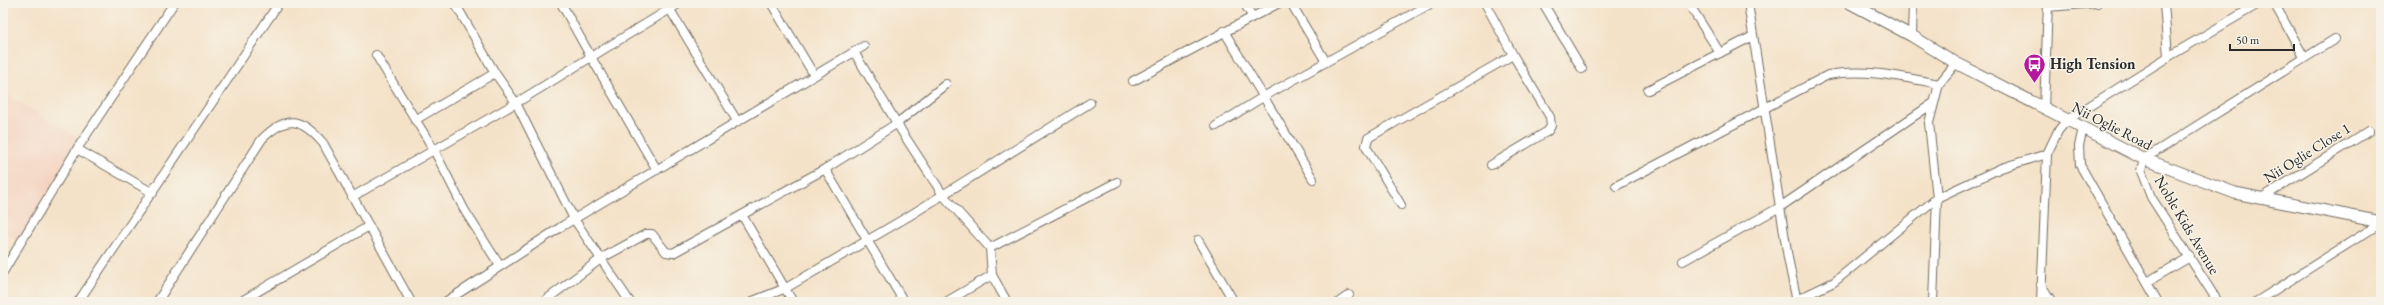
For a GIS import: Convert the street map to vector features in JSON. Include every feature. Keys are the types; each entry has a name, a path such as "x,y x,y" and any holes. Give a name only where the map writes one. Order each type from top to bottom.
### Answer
{"street":[{"path":"3,272 77,149 174,3"},
{"path":"78,302 153,193 279,3"},
{"path":"561,3 657,170"},
{"path":"352,197 516,103 591,57 667,6 680,3"},
{"path":"771,3 814,75"},
{"path":"1244,3 1252,16"},
{"path":"1133,81 1252,16 1279,3"},
{"path":"1291,3 1326,62"},
{"path":"1216,126 1263,97 1432,3"},
{"path":"1485,3 1550,117 1551,126 1548,131 1491,165"},
{"path":"1543,3 1582,69"},
{"path":"1748,3 1796,301 1834,282 1937,198 2001,168 2047,154"},
{"name":"Nii Oglie Road","path":"1850,3 1912,36 1956,63 2144,159 2207,184 2260,199 2381,222"},
{"path":"1912,36 1913,3"},
{"path":"2044,109 2048,5 2097,3"},
{"path":"2164,3 2168,57"},
{"path":"2041,302 2047,154 2058,131 2067,120 2168,57 2260,3"},
{"path":"2274,3 2304,56"},
{"path":"456,6 495,74 516,103 574,219 602,258 630,302"},
{"path":"667,6 737,121"},
{"path":"1692,9 1720,53"},
{"path":"1224,31 1313,179"},
{"path":"1648,90 1753,36"},
{"path":"2144,159 2304,56 2335,39"},
{"path":"445,302 574,219 864,46"},
{"path":"854,52 896,124 943,195 990,248 992,275 1007,302"},
{"path":"376,55 434,150 465,211 500,266"},
{"path":"1401,205 1366,146 1368,138 1514,55"},
{"path":"1933,302 1937,198 1929,123 1932,104 1938,84 1956,63"},
{"path":"1616,186 1816,80 1839,73 1898,76 1938,84"},
{"path":"415,120 495,74"},
{"path":"543,302 602,258 646,234 652,234 666,252 673,253 825,169 896,124 946,84"},
{"path":"754,301 786,288 866,241 943,195 1090,103"},
{"path":"1683,261 1780,207 1932,104"},
{"path":"157,302 262,138 281,123 293,120 305,125 323,143 411,302"},
{"path":"2083,128 2079,146 2080,165 2158,302"},
{"name":"Nii Oglie Close 1","path":"2260,199 2369,131"},
{"path":"77,149 153,193"},
{"name":"Noble Kids Avenue","path":"2144,159 2141,170 2144,183 2218,302"},
{"path":"825,169 866,241 904,302"},
{"path":"990,248 1117,182"},
{"path":"742,215 793,302"},
{"path":"2256,302 2381,222"},
{"path":"240,302 369,226"},
{"path":"1198,240 1234,302"},
{"path":"2147,282 2190,257"},
{"path":"946,302 992,275"},
{"path":"2041,285 2052,302"},
{"path":"1339,302 1349,296"}],"shaded area":[{"path":"3,92 81,140 19,242 3,233"}],"place":[{"name":"High Tension","path":"2035,84"}]}
